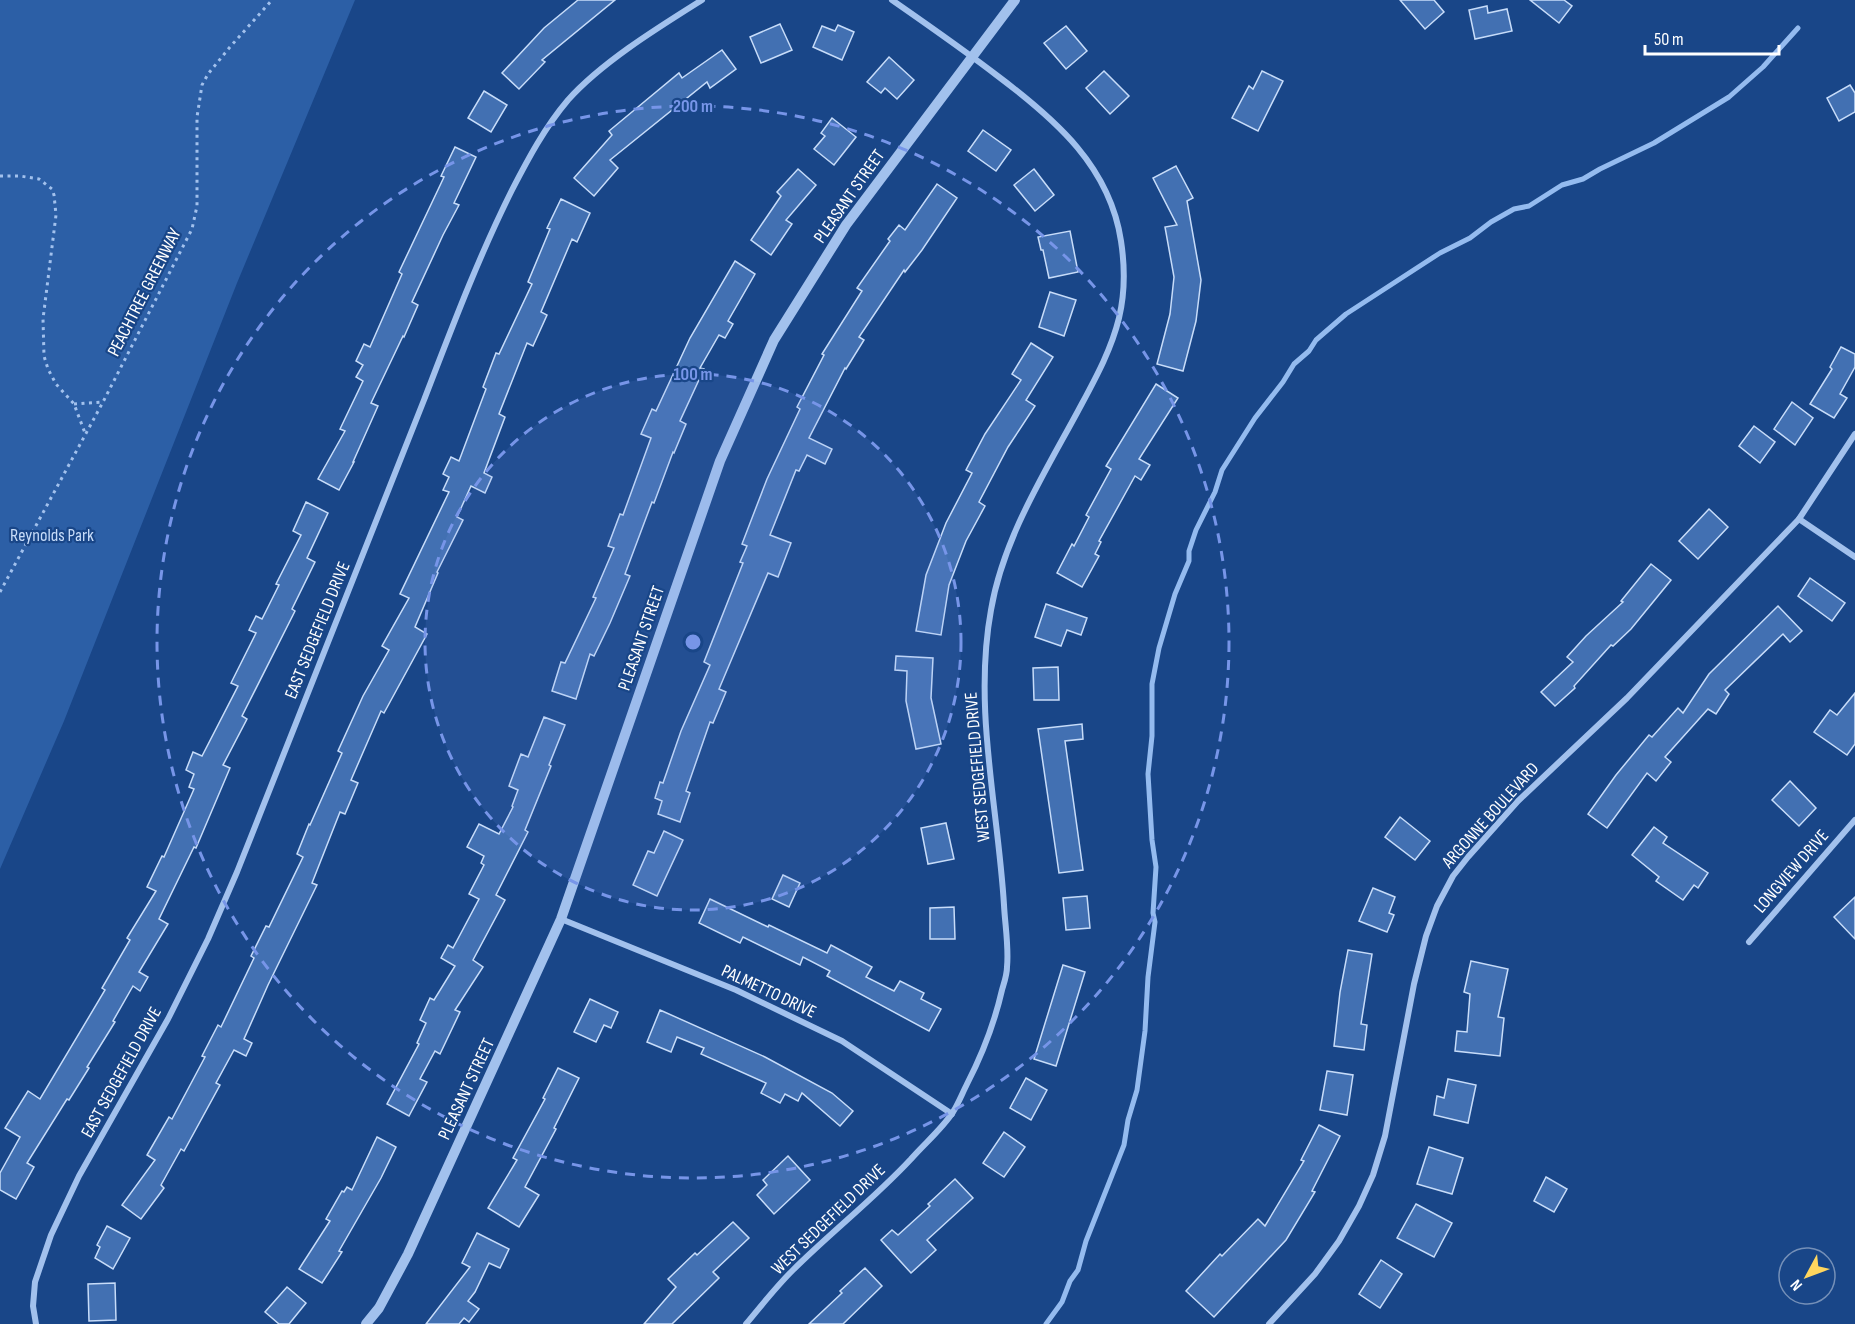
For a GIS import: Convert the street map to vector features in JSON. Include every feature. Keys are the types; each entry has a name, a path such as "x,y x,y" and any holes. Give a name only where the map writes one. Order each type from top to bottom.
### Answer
{"street":[{"name":"EAST SEDGEFIELD DRIVE","path":"36,1324 33,1306 35,1282 51,1235 79,1176 168,1019 208,939 237,872 456,318 523,168 548,126 585,83 611,62 702,0"},
{"path":"892,0 972,57"},
{"name":"PLEASANT STREET","path":"366,1324 379,1308 408,1254 561,919 720,460 774,340 846,225 1015,0"},
{"name":"WEST SEDGEFIELD DRIVE","path":"746,1324 790,1272 886,1186 952,1114 986,1046 1007,966 999,842 985,729 985,647 991,607 1014,537 1038,485 1096,377 1113,340 1120,316 1124,259 1119,226 1111,201 1088,160 1067,135 1037,106 972,57"},
{"name":"ARGONNE BOULEVARD","path":"1269,1324 1315,1274 1339,1241 1373,1175 1385,1136 1425,936 1437,906 1453,876 1518,801 1627,698 1799,519 1855,434"},
{"path":"1799,519 1855,557"},
{"name":"LONGVIEW DRIVE","path":"1749,942 1855,820"},
{"name":"PALMETTO DRIVE","path":"561,919 736,990 842,1041 952,1114"}],"path":[{"name":"PEACHTREE GREENWAY","path":"0,592 192,229 197,206 197,117 202,85 230,47 272,0"},
{"path":"0,176 39,179 52,189 54,195 56,215 43,320 43,348 48,369 56,384 74,404 85,433"},
{"path":"74,404 102,402"}],"green space":[{"name":"Reynolds Park","path":"0,0 355,0 237,283 64,721 0,869"}],"building":[{"path":"578,0 615,0 542,60 545,62 519,89 502,73 544,28"},
{"path":"1400,0 1434,0 1444,12 1425,29"},
{"path":"1530,0 1564,0 1572,6 1559,23"},
{"path":"1487,6 1488,13 1507,9 1512,31 1475,39 1469,10"},
{"path":"780,24 792,50 761,63 750,37"},
{"path":"838,25 854,32 842,60 813,47 822,26 835,31"},
{"path":"1066,26 1087,51 1066,69 1044,43"},
{"path":"722,50 736,69 710,88 707,82 610,160 618,168 594,196 574,178 612,135 609,131 679,73 682,78"},
{"path":"889,57 914,80 897,99 885,88 881,93 867,82"},
{"path":"1104,71 1129,96 1110,114 1086,88"},
{"path":"1262,71 1283,81 1258,131 1232,118 1249,86 1253,89"},
{"path":"1850,85 1855,93 1855,112 1839,121 1827,98"},
{"path":"484,91 507,105 491,132 468,118"},
{"path":"832,118 856,137 834,165 814,149 825,136 821,133"},
{"path":"983,130 1011,150 996,171 968,151"},
{"path":"455,147 476,157 454,203 459,205 412,302 418,305 371,403 378,406 354,462 339,490 318,479 345,431 340,429 363,381 356,377 363,365 356,361 364,344 370,347 402,274 399,272 444,177 441,176"},
{"path":"1176,166 1193,198 1187,201 1201,280 1196,321 1183,371 1157,364 1170,314 1174,277 1165,227 1177,225 1153,178"},
{"path":"798,169 816,185 786,220 792,224 771,255 751,240 781,196 777,192"},
{"path":"1034,169 1054,195 1035,211 1014,185"},
{"path":"937,184 957,198 922,250 905,272 904,270 859,337 864,340 845,368 809,438 832,449 825,464 807,455 799,471 796,470 770,535 791,543 778,577 768,573 719,689 726,692 713,723 710,722 686,791 690,793 680,822 658,814 662,801 655,798 660,782 663,783 681,731 710,665 704,662 743,563 740,562 747,546 742,544 767,479 800,409 797,407 824,355 822,354 862,291 857,288 890,241 888,239 899,225 905,230"},
{"path":"561,199 590,213 577,242 572,239 541,312 547,315 533,346 527,343 499,414 505,417 484,473 492,477 485,493 471,486 457,517 463,520 437,572 415,627 427,634 384,713 381,711 351,780 358,783 345,814 340,812 312,883 317,885 244,1039 252,1043 246,1056 234,1050 216,1083 220,1085 184,1151 181,1149 161,1185 164,1188 141,1219 122,1205 155,1160 147,1155 169,1117 172,1119 205,1057 202,1056 218,1025 221,1027 254,958 251,956 266,926 269,927 303,857 297,854 342,753 338,751 363,696 389,650 382,646 409,598 400,594 449,492 443,490 449,477 443,474 451,457 459,461 486,389 483,387 496,353 499,354 532,284 528,282 550,229 547,228"},
{"path":"1070,231 1078,272 1049,278 1038,237"},
{"path":"735,261 755,274 728,321 733,324 725,338 719,335 700,368 704,369 680,421 686,424 654,503 652,502 625,574 630,576 610,623 594,656 590,654 576,699 552,691 561,662 565,663 596,598 593,597 614,548 608,546 620,514 623,515 651,438 641,434 652,409 656,411 690,338"},
{"path":"1050,292 1076,300 1064,336 1039,327"},
{"path":"1031,343 1053,357 1026,400 1035,406 1008,447 979,502 985,506 966,541 949,585 941,635 916,631 926,575 946,523 972,473 966,470 985,434 1021,380 1012,374"},
{"path":"1841,347 1855,354 1855,367 1840,394 1847,398 1834,418 1810,404 1832,369 1830,367"},
{"path":"1156,384 1178,398 1139,459 1150,465 1141,480 1135,476 1099,541 1101,542 1095,554 1099,556 1082,587 1057,573 1072,544 1074,546 1089,517 1086,515 1111,469 1106,466"},
{"path":"1792,402 1813,418 1795,445 1774,429"},
{"path":"1754,426 1775,442 1760,463 1739,446"},
{"path":"306,502 328,513 307,558 315,562 292,609 295,611 242,716 247,719 223,765 230,768 196,848 194,847 159,919 168,924 139,972 148,977 140,991 133,986 113,1021 115,1022 87,1067 89,1068 27,1163 34,1167 16,1199 0,1190 0,1173 20,1137 5,1128 28,1091 40,1099 105,990 102,988 130,940 127,938 156,891 147,887 162,856 164,857 194,789 189,787 194,774 186,770 193,752 202,756 238,686 231,683 256,633 249,630 256,616 262,619 279,585 276,584 301,535 293,531"},
{"path":"1709,509 1728,527 1698,559 1679,541"},
{"path":"1651,564 1671,580 1631,629 1613,646 1611,645 1574,686 1575,688 1555,706 1541,692 1573,662 1567,657 1623,602 1621,601"},
{"path":"1810,578 1845,603 1832,621 1798,596"},
{"path":"1046,604 1087,618 1081,635 1067,630 1061,646 1035,637"},
{"path":"1778,606 1802,631 1790,642 1783,634 1725,690 1729,694 1716,714 1708,709 1665,757 1671,762 1656,781 1647,773 1607,828 1588,814 1649,735 1652,737 1678,708 1683,713 1709,674"},
{"path":"896,656 933,658 931,698 941,744 916,749 906,701 907,671 895,670"},
{"path":"1058,667 1059,700 1034,700 1033,668"},
{"path":"1855,693 1855,744 1847,755 1814,732 1830,710 1837,715"},
{"path":"544,717 565,725 525,830 528,832 496,895 505,900 473,960 483,967 455,1010 460,1012 440,1054 435,1051 420,1079 427,1082 409,1116 387,1104 419,1044 417,1043 426,1023 420,1020 430,998 434,1000 455,966 441,958 448,945 453,948 479,899 469,894 484,865 481,863 484,856 467,847 479,824 499,834 513,807 518,790 509,786 521,754 528,757"},
{"path":"1082,724 1083,739 1065,741 1083,870 1059,873 1038,729"},
{"path":"1790,781 1816,808 1799,826 1772,800"},
{"path":"1400,817 1430,841 1415,860 1385,837"},
{"path":"946,823 954,859 928,864 921,828"},
{"path":"1654,827 1667,837 1663,843 1708,873 1698,888 1694,885 1683,900 1656,881 1659,877 1632,855"},
{"path":"664,831 683,840 657,896 633,885 648,851 654,853"},
{"path":"783,875 800,883 789,907 772,899"},
{"path":"1373,888 1395,897 1389,913 1394,915 1387,932 1359,921"},
{"path":"1087,896 1090,928 1066,930 1063,898"},
{"path":"1855,897 1855,939 1834,917"},
{"path":"710,899 827,953 831,945 872,967 866,977 894,991 900,981 924,993 921,999 941,1009 929,1031 827,976 830,971 803,957 800,965 743,937 740,943 699,923"},
{"path":"954,907 955,939 930,939 930,908"},
{"path":"1348,950 1372,954 1361,1024 1367,1025 1364,1050 1334,1046 1340,992"},
{"path":"1471,961 1508,969 1498,1017 1504,1018 1500,1056 1455,1051 1457,1031 1467,1032 1470,994 1464,992"},
{"path":"1063,965 1085,972 1056,1066 1034,1059"},
{"path":"590,999 618,1012 611,1028 604,1025 596,1042 574,1032"},
{"path":"660,1010 765,1057 832,1093 853,1111 840,1126 802,1093 798,1101 785,1094 780,1103 761,1093 766,1083 701,1054 704,1048 677,1037 671,1052 647,1042"},
{"path":"558,1068 579,1078 554,1128 556,1129 525,1187 539,1195 519,1227 488,1208 517,1160 513,1158 545,1099 543,1098"},
{"path":"1327,1071 1353,1075 1347,1115 1320,1110"},
{"path":"1026,1078 1047,1090 1031,1120 1010,1108"},
{"path":"1448,1079 1476,1085 1468,1123 1434,1115 1437,1096 1444,1098"},
{"path":"1319,1125 1340,1136 1312,1191 1315,1192 1286,1240 1214,1317 1186,1291 1220,1254 1222,1256 1258,1219 1265,1226 1304,1161 1301,1160"},
{"path":"1004,1132 1025,1147 1004,1177 983,1163"},
{"path":"377,1137 396,1147 339,1251 342,1252 322,1283 299,1269 330,1221 326,1219 342,1191 344,1192 347,1187 352,1190"},
{"path":"1429,1147 1463,1158 1452,1194 1417,1184"},
{"path":"788,1156 810,1180 774,1214 757,1195 767,1185 763,1180"},
{"path":"1546,1177 1567,1189 1554,1212 1534,1201"},
{"path":"955,1179 973,1198 927,1240 936,1250 911,1273 881,1240 892,1230 898,1235"},
{"path":"1416,1204 1452,1223 1434,1257 1397,1238"},
{"path":"733,1222 749,1238 713,1272 719,1278 672,1324 644,1324 676,1287 668,1279"},
{"path":"107,1226 130,1238 113,1269 95,1258 100,1247 97,1245"},
{"path":"477,1233 509,1249 500,1268 489,1263 468,1301 479,1309 469,1322 464,1318 459,1324 426,1324 470,1267 462,1263"},
{"path":"1381,1260 1402,1274 1380,1308 1359,1294"},
{"path":"865,1268 882,1286 843,1324 809,1324 842,1293 840,1291"},
{"path":"115,1283 116,1320 89,1321 88,1284"},
{"path":"287,1287 306,1303 289,1324 279,1324 265,1312"}],"waterway":[{"path":"1046,1324 1062,1302 1070,1281 1078,1270 1086,1241 1124,1145 1128,1120 1137,1090 1155,922 1153,913 1156,867 1148,774 1152,736 1152,684 1159,648 1175,594 1189,561 1189,551 1196,530 1215,492 1222,470 1255,418 1294,364 1309,351 1316,340 1346,314 1440,253 1470,238 1491,222 1514,209 1529,206 1562,185 1583,179 1654,143 1729,97 1763,67 1798,28"}]}
